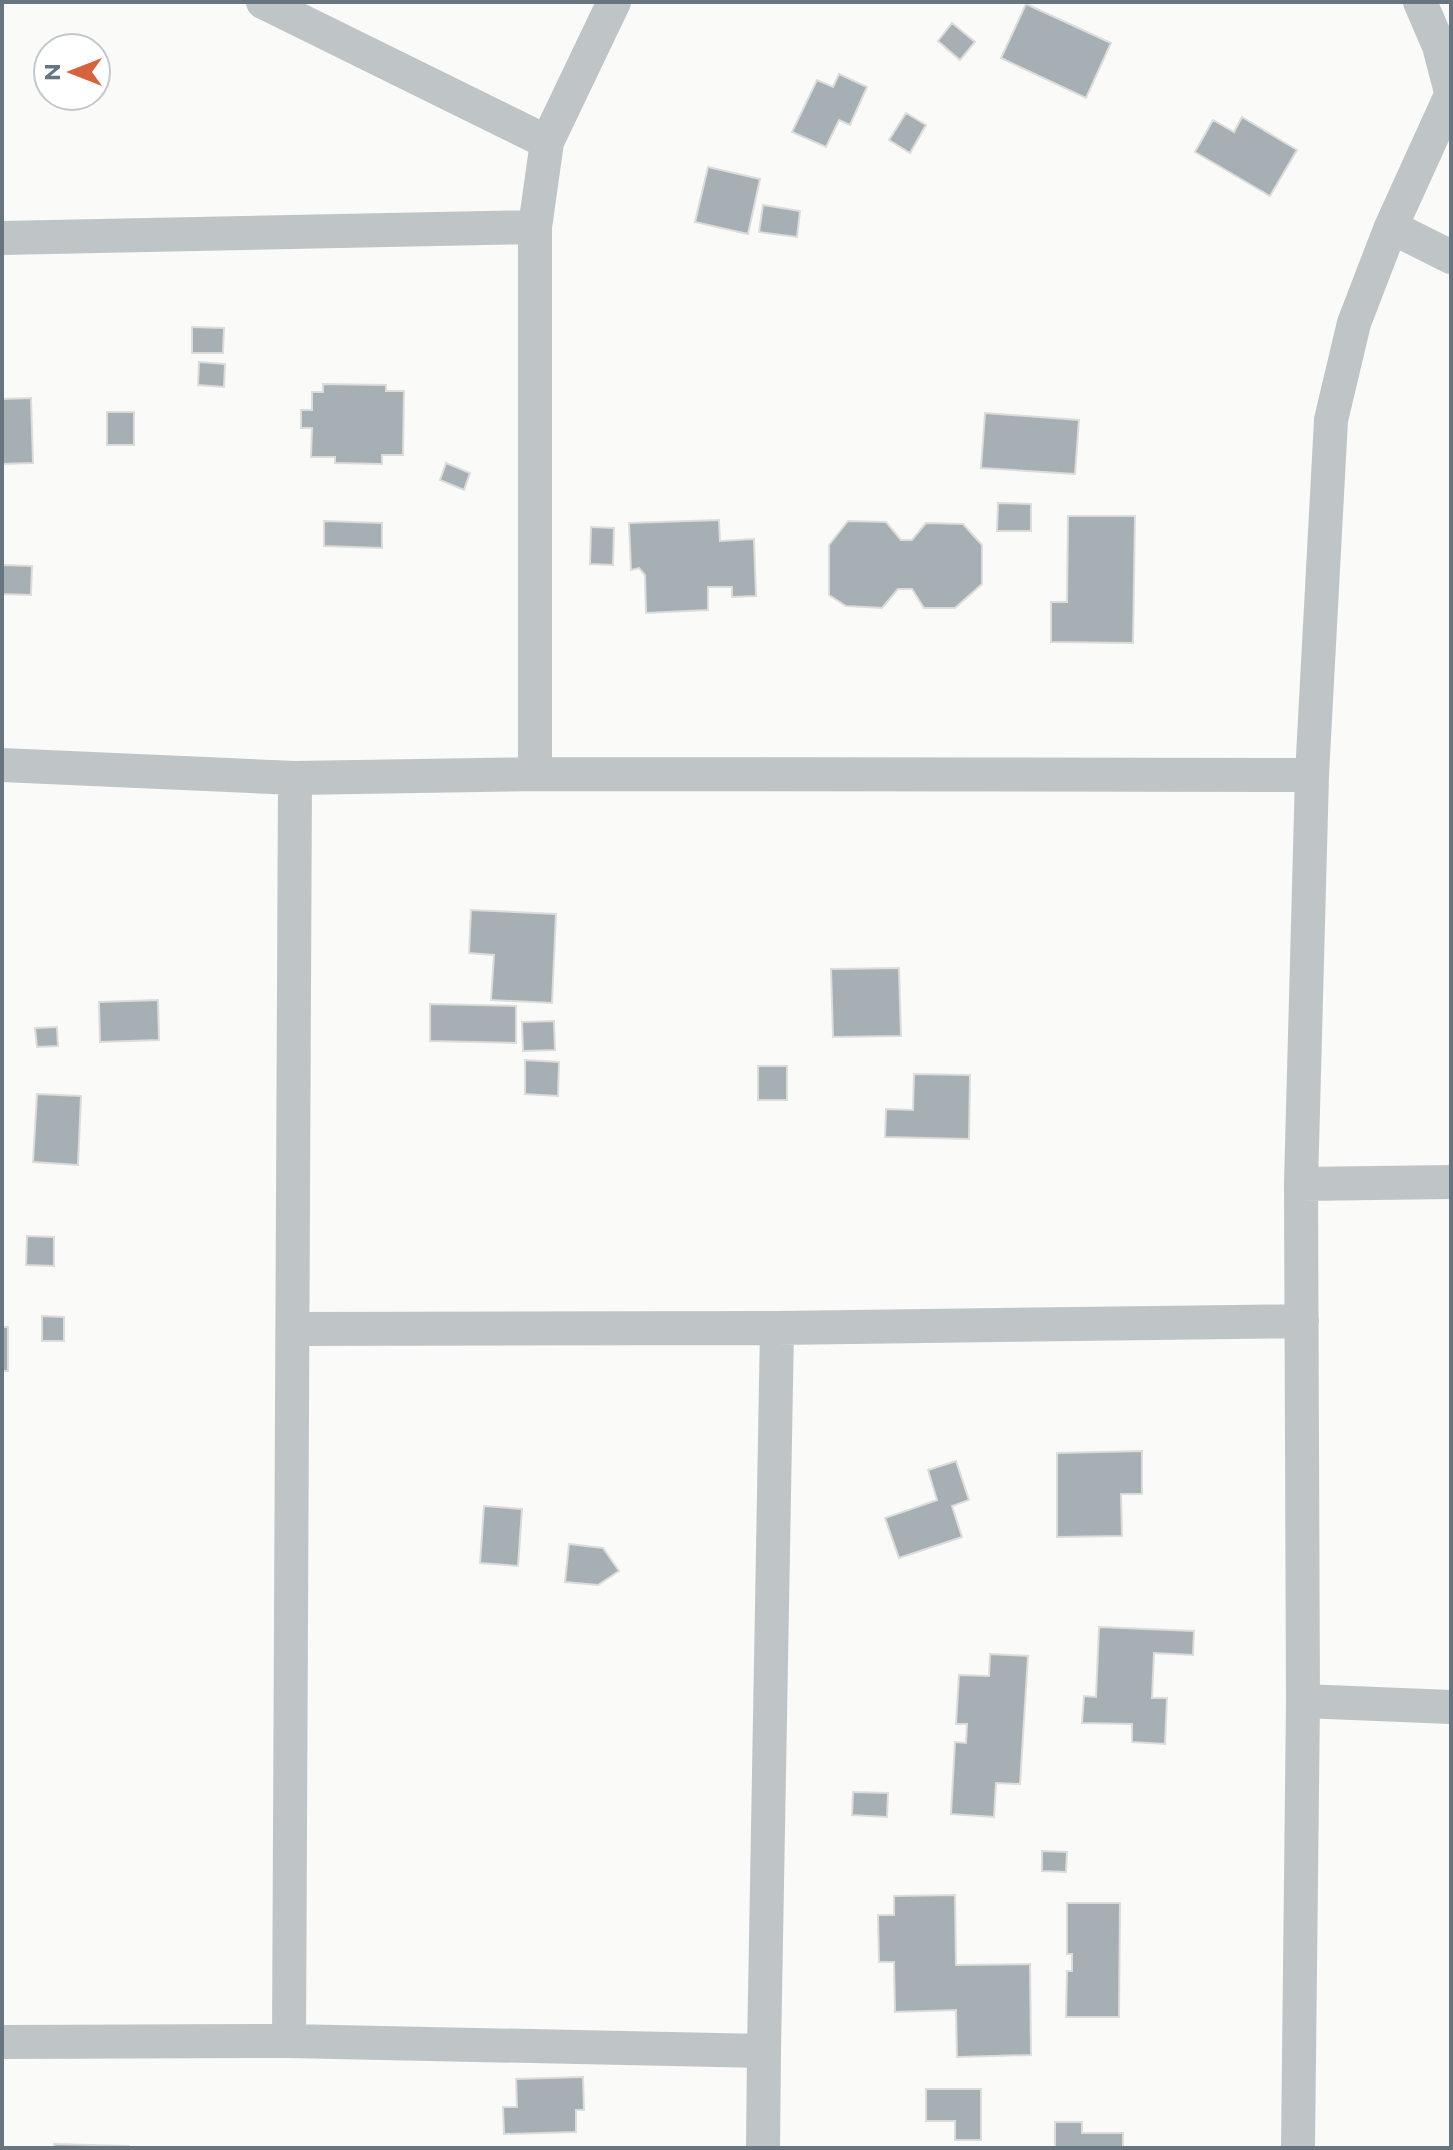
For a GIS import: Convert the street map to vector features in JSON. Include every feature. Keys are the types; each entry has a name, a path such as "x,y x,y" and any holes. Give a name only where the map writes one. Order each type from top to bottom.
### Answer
{"street":[{"path":"263,2 547,142"},
{"path":"535,774 535,227 547,142 614,2"},
{"path":"1298,2148 1303,1701 1301,1184 1312,775 1331,420 1354,323 1391,227 1451,94 1439,46 1420,2"},
{"path":"2,238 535,227"},
{"path":"1391,227 1451,257"},
{"path":"2,765 295,778 535,774 1312,775"},
{"path":"289,2041 295,778"},
{"path":"1301,1184 1451,1182"},
{"path":"293,1329 777,1328 1302,1321"},
{"path":"763,2148 777,1328"},
{"path":"1303,1701 1451,1707"},
{"path":"2,2042 289,2041 764,2051"}],"building":[{"path":"1026,4 1111,43 1086,98 1001,58"},
{"path":"952,23 975,42 960,60 938,41"},
{"path":"839,74 867,87 850,125 839,120 826,147 792,132 817,80 833,87"},
{"path":"906,113 926,125 910,153 889,140"},
{"path":"1242,117 1297,150 1270,196 1195,152 1213,120 1234,132"},
{"path":"708,167 760,179 748,234 695,222"},
{"path":"763,205 800,211 797,237 759,232"},
{"path":"192,327 224,328 223,353 192,353"},
{"path":"199,362 225,364 224,387 198,385"},
{"path":"323,384 386,385 386,391 404,391 403,455 382,455 382,464 335,463 335,457 311,457 312,428 301,428 301,410 312,410 312,392 323,392"},
{"path":"31,398 33,463 2,464 2,399"},
{"path":"107,412 134,412 134,445 107,445"},
{"path":"985,413 1079,420 1075,474 981,468"},
{"path":"446,463 470,473 464,490 440,480"},
{"path":"998,503 1031,504 1031,531 997,531"},
{"path":"1068,516 1135,516 1133,643 1051,642 1051,602 1067,602"},
{"path":"719,520 720,541 754,539 756,596 732,597 732,587 708,587 708,610 646,613 645,575 639,568 631,570 629,523"},
{"path":"324,521 382,523 382,548 324,546"},
{"path":"848,521 886,522 901,540 912,540 926,523 963,524 982,545 982,584 955,608 924,608 912,589 898,589 882,608 846,606 829,595 829,545"},
{"path":"591,527 614,528 613,565 590,564"},
{"path":"3,565 32,566 31,595 2,594"},
{"path":"471,910 556,914 552,1003 491,1000 494,955 469,953"},
{"path":"899,968 901,1036 833,1037 831,969"},
{"path":"158,1000 159,1040 100,1042 99,1002"},
{"path":"430,1004 516,1006 516,1043 430,1041"},
{"path":"554,1021 555,1050 523,1051 522,1022"},
{"path":"57,1027 58,1046 37,1047 35,1028"},
{"path":"525,1060 559,1062 558,1096 525,1094"},
{"path":"758,1066 787,1066 787,1100 758,1100"},
{"path":"914,1074 970,1075 969,1139 885,1137 886,1109 913,1110"},
{"path":"37,1094 81,1096 78,1165 33,1162"},
{"path":"27,1236 54,1237 54,1266 26,1265"},
{"path":"42,1316 64,1317 64,1341 42,1341"},
{"path":"2,1327 8,1327 8,1371 2,1371"},
{"path":"1142,1451 1142,1494 1121,1494 1122,1536 1057,1537 1057,1453"},
{"path":"956,1461 969,1500 952,1506 962,1537 899,1558 885,1518 937,1500 928,1470"},
{"path":"484,1506 522,1509 518,1566 480,1563"},
{"path":"569,1544 603,1548 619,1571 598,1585 565,1582"},
{"path":"1099,1627 1194,1631 1193,1655 1154,1653 1152,1698 1167,1698 1165,1744 1132,1742 1132,1724 1082,1723 1084,1696 1096,1697"},
{"path":"990,1654 1028,1656 1020,1784 996,1783 994,1817 951,1814 955,1742 966,1743 967,1724 956,1724 959,1675 989,1676"},
{"path":"853,1792 888,1793 887,1817 852,1815"},
{"path":"1042,1851 1067,1852 1066,1872 1042,1871"},
{"path":"955,1895 956,1965 1030,1964 1031,2055 957,2057 956,2010 895,2012 894,1962 879,1962 878,1915 894,1915 894,1896"},
{"path":"1067,1903 1120,1903 1119,2017 1066,2017 1067,1971 1072,1971 1072,1954 1067,1954"},
{"path":"583,2077 584,2110 576,2110 576,2132 504,2134 503,2107 517,2107 516,2079"},
{"path":"926,2089 981,2089 981,2140 955,2140 955,2121 926,2121"},
{"path":"1055,2122 1082,2122 1082,2133 1123,2133 1123,2148 1055,2148"},
{"path":"54,2144 129,2146 129,2148 54,2148"}]}
